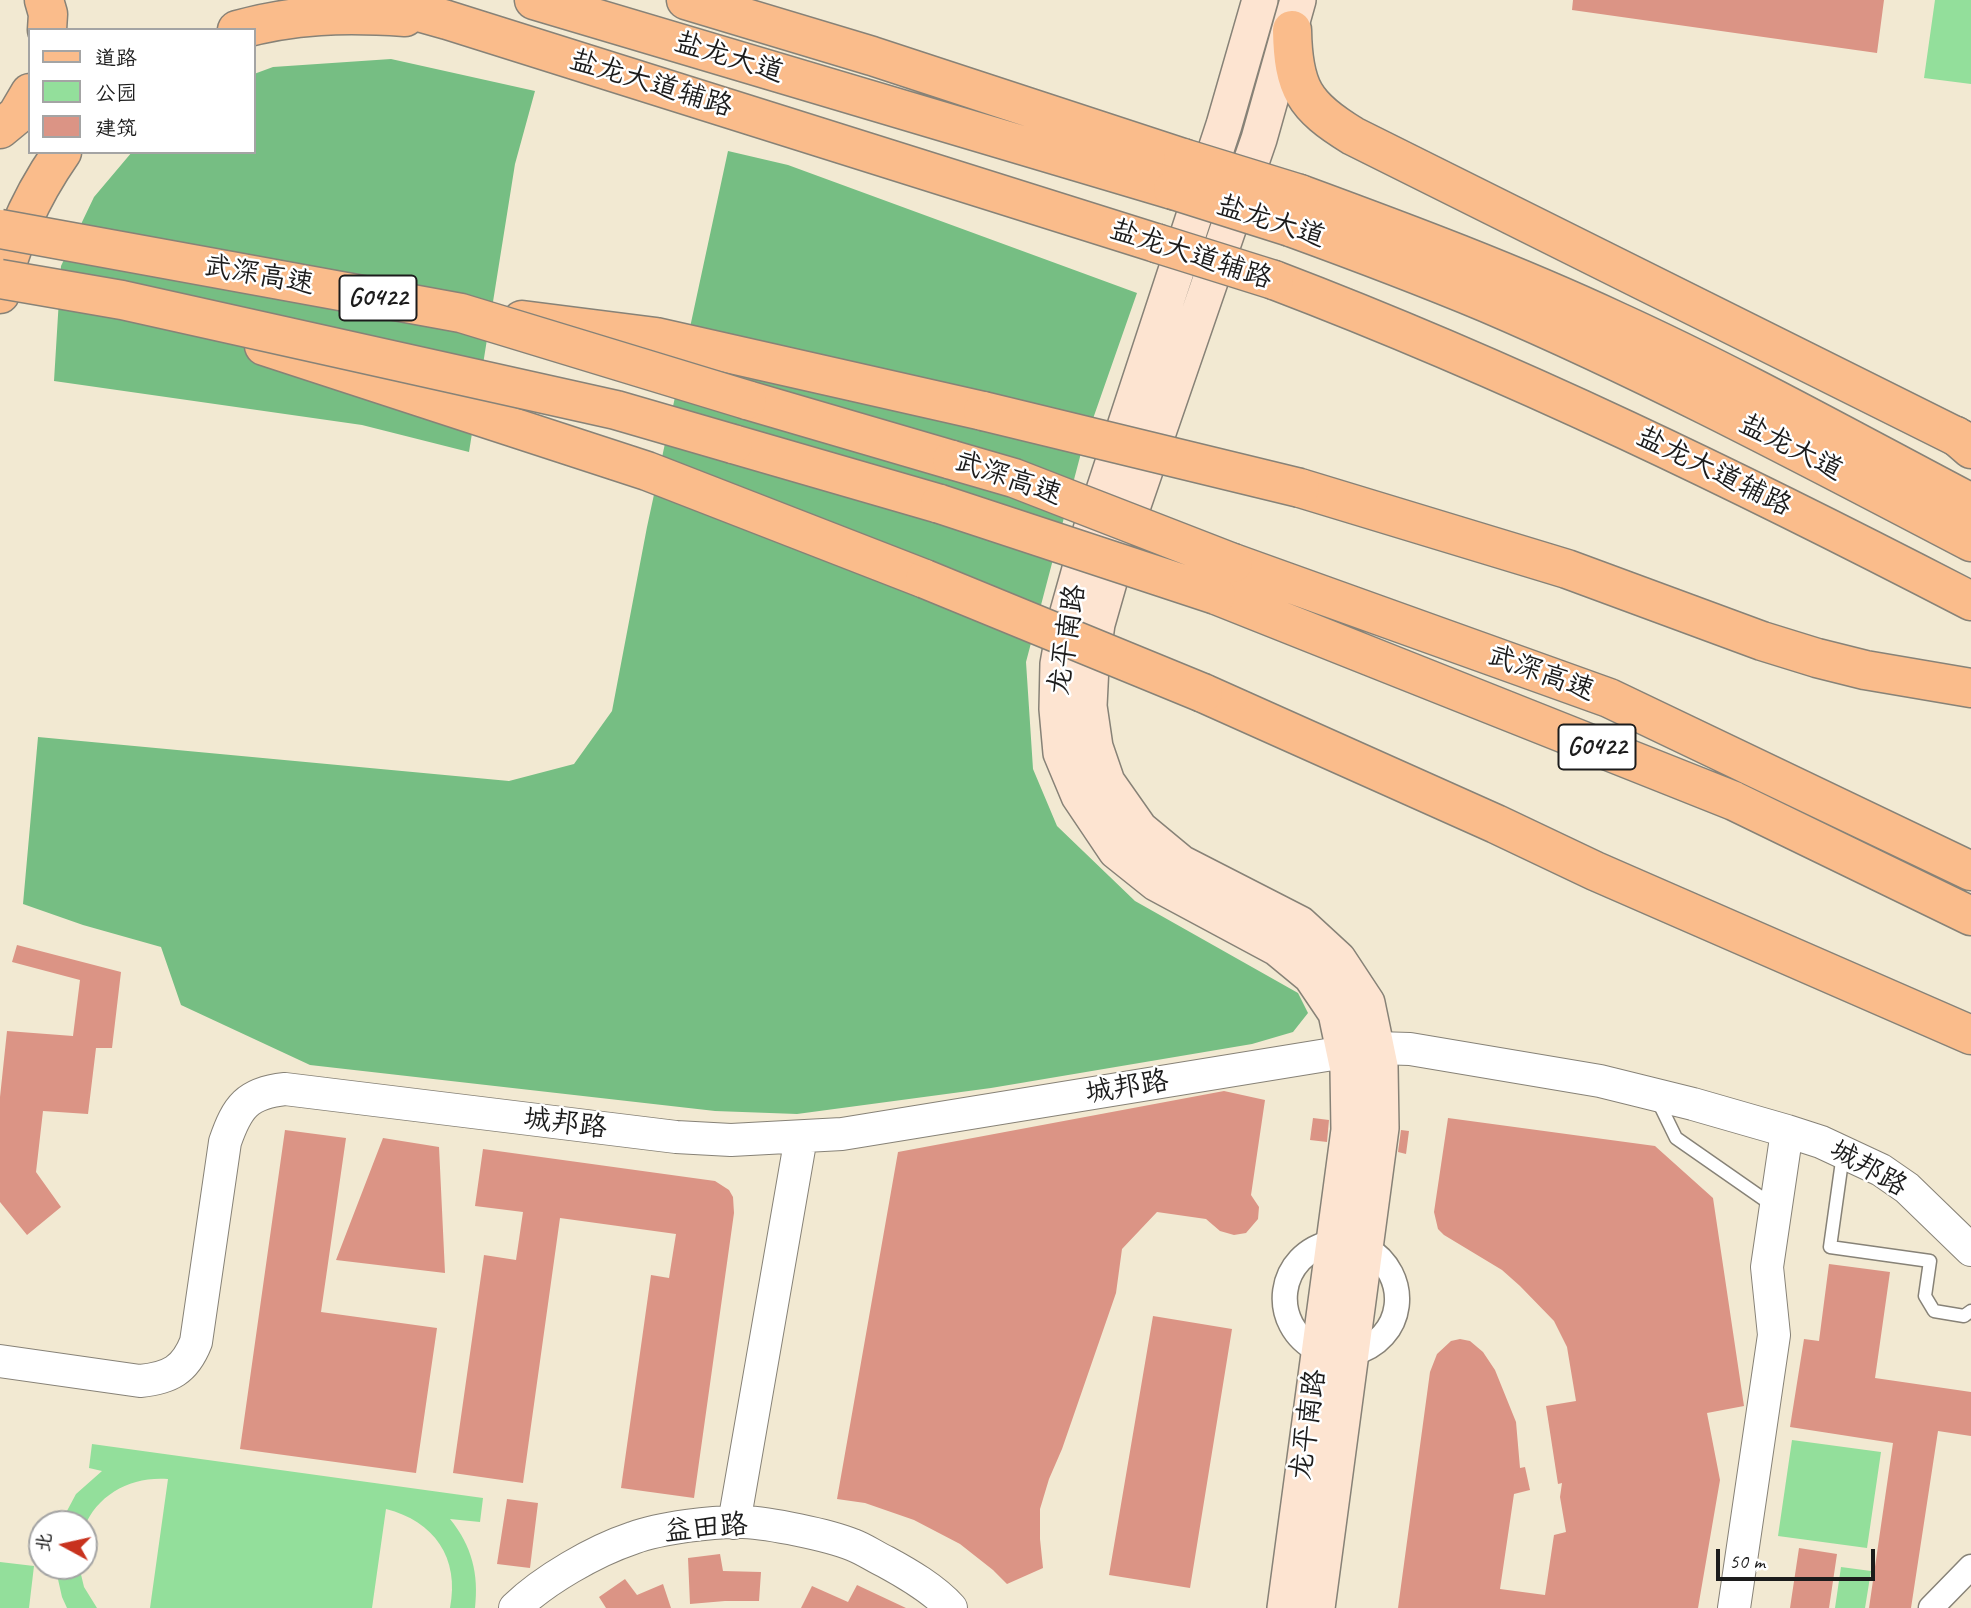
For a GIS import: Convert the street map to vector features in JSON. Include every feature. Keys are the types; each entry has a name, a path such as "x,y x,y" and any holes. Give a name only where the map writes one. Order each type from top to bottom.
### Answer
{"main road":[{"path":"44,0 47,28"},
{"name":"盐龙大道辅路","path":"376,0 1156,243 1274,281 1354,311 1579,407 1855,541 1971,601"},
{"name":"盐龙大道","path":"534,0 1178,174 1496,269 1616,321 1725,374 1971,503"},
{"name":"盐龙大道","path":"686,0 872,56 1178,174"},
{"path":"732,0 872,56"},
{"name":"龙平南路","path":"1260,0 1224,125 1091,530 1066,620 1058,664 1057,709 1062,753 1079,796 1116,851 1156,883 1277,948 1311,976 1361,1050 1381,1066 1365,1129 1335,1353 1317,1608"},
{"path":"246,28 301,16 337,14 447,20"},
{"path":"1295,15 1292,60 1299,85 1320,113 1353,136 1966,443"},
{"name":"龙平南路","path":"1295,15 1259,139 1121,540 1097,624 1089,706 1096,747 1107,782 1140,829 1181,863 1300,924 1338,959 1367,1003 1361,1050"},
{"path":"0,129 17,115 28,96"},
{"path":"0,294 14,242 30,205 61,154"},
{"name":"盐龙大道","path":"1295,210 1379,260 1488,304 1735,419 1971,542"},
{"name":"武深高速","path":"0,229 461,313 1014,478 1224,579 1734,801 1971,916"},
{"name":"武深高速","path":"0,279 122,300 616,410 940,504 1224,579 1609,698 1971,871"},
{"path":"122,300 647,471 925,579 1203,693 1607,876 1971,1035"},
{"path":"461,313 656,337 982,411 1300,488 1567,569 1762,641 1817,658 1911,679 1971,688"},
{"path":"1904,507 1971,564"},
{"name":"龙平南路","path":"1285,1608 1335,1353"}],"street":[{"name":"城邦路","path":"0,1361 140,1381 160,1379 177,1370 190,1357 196,1342 225,1142 233,1118 246,1101 266,1091 285,1089 676,1137 730,1140 801,1137 896,1126 1361,1050 1410,1049 1600,1081 1787,1131 1844,1152 1881,1170 1907,1188 1971,1250"},
{"path":"1734,1608 1774,1335 1767,1267 1787,1131"},
{"path":"734,1523 801,1137"},
{"path":"1335,1353 1364,1351 1380,1340 1392,1324 1397,1305 1396,1285 1388,1267 1374,1253 1349,1245"},
{"name":"益田路","path":"514,1608 535,1589 585,1560 634,1537 689,1527 744,1522 798,1531 852,1545 898,1569 946,1603"},
{"path":"1931,1608 1971,1567"}],"lane":[{"path":"1654,1094 1676,1138 1775,1207"},
{"path":"1844,1152 1830,1247 1930,1261 1925,1296 1934,1311 1965,1316 1971,1311"}],"green space":[{"path":"1935,0 1971,0 1971,84 1924,78"},
{"path":"391,59 535,91 515,164 469,452 362,425 54,381 61,266 94,197 130,154 256,154 256,73 273,67"},
{"path":"728,151 788,165 1137,293 1081,453 1026,662 1033,769 1057,826 1135,901 1298,993 1308,1013 1293,1032 1252,1044 991,1088 797,1114 715,1111 310,1065 181,1005 161,947 83,925 23,904 38,737 509,781 574,764 612,711 647,527"},
{"path":"1792,1440 1881,1452 1867,1548 1778,1536"},
{"path":"92,1444 483,1498 480,1522 450,1519 469,1550 475,1572 475,1608 450,1608 451,1573 440,1544 418,1522 386,1509 372,1608 150,1608 168,1479 129,1484 107,1497 95,1510 67,1510 76,1494 102,1471 89,1468"},
{"path":"0,1562 28,1565 28,1580 32,1580 29,1608 0,1608"},
{"path":"1841,1567 1871,1571 1865,1608 1835,1608"},
{"path":"58,1580 82,1580 97,1608 67,1608"}],"building":[{"path":"1573,0 1884,0 1877,53 1572,10"},
{"path":"17,945 121,972 112,1048 96,1048 88,1114 43,1111 36,1172 61,1207 27,1235 0,1202 0,1097 7,1031 73,1036 80,980 12,962"},
{"path":"1224,1091 1265,1100 1251,1195 1259,1207 1258,1219 1246,1233 1234,1235 1220,1231 1206,1219 1157,1212 1122,1249 1116,1293 1040,1509 1043,1568 1007,1584 960,1544 914,1520 865,1503 837,1499 898,1152"},
{"path":"1313,1118 1329,1120 1327,1142 1310,1140"},
{"path":"1448,1118 1655,1146 1713,1198 1744,1406 1707,1413 1720,1480 1698,1608 1398,1608 1430,1372 1437,1354 1451,1341 1470,1341 1483,1352 1495,1370 1516,1422 1520,1468 1525,1467 1530,1490 1514,1494 1500,1589 1545,1595 1554,1535 1566,1532 1560,1497 1562,1483 1558,1484 1546,1406 1576,1401 1567,1347 1554,1321 1520,1286 1502,1270 1438,1229 1434,1212"},
{"path":"285,1130 346,1138 321,1312 437,1328 416,1473 240,1449"},
{"path":"1401,1130 1409,1131 1406,1154 1398,1152"},
{"path":"383,1138 439,1147 445,1273 336,1260"},
{"path":"483,1149 715,1181 729,1190 733,1197 734,1213 694,1498 621,1488 651,1275 669,1278 676,1234 560,1218 523,1483 453,1473 484,1255 516,1260 523,1212 475,1206"},
{"path":"1829,1264 1890,1272 1875,1378 1971,1392 1971,1436 1938,1431 1911,1608 1869,1608 1893,1443 1790,1427 1804,1339 1819,1341"},
{"path":"1153,1316 1232,1329 1190,1588 1109,1575"},
{"path":"507,1499 538,1503 530,1568 497,1564"},
{"path":"1799,1548 1837,1554 1829,1608 1790,1608"},
{"path":"720,1554 723,1571 761,1572 759,1601 690,1604 688,1558"},
{"path":"625,1579 637,1595 663,1584 671,1608 606,1608 599,1597"},
{"path":"857,1585 906,1608 801,1608 812,1586 848,1602"}]}
